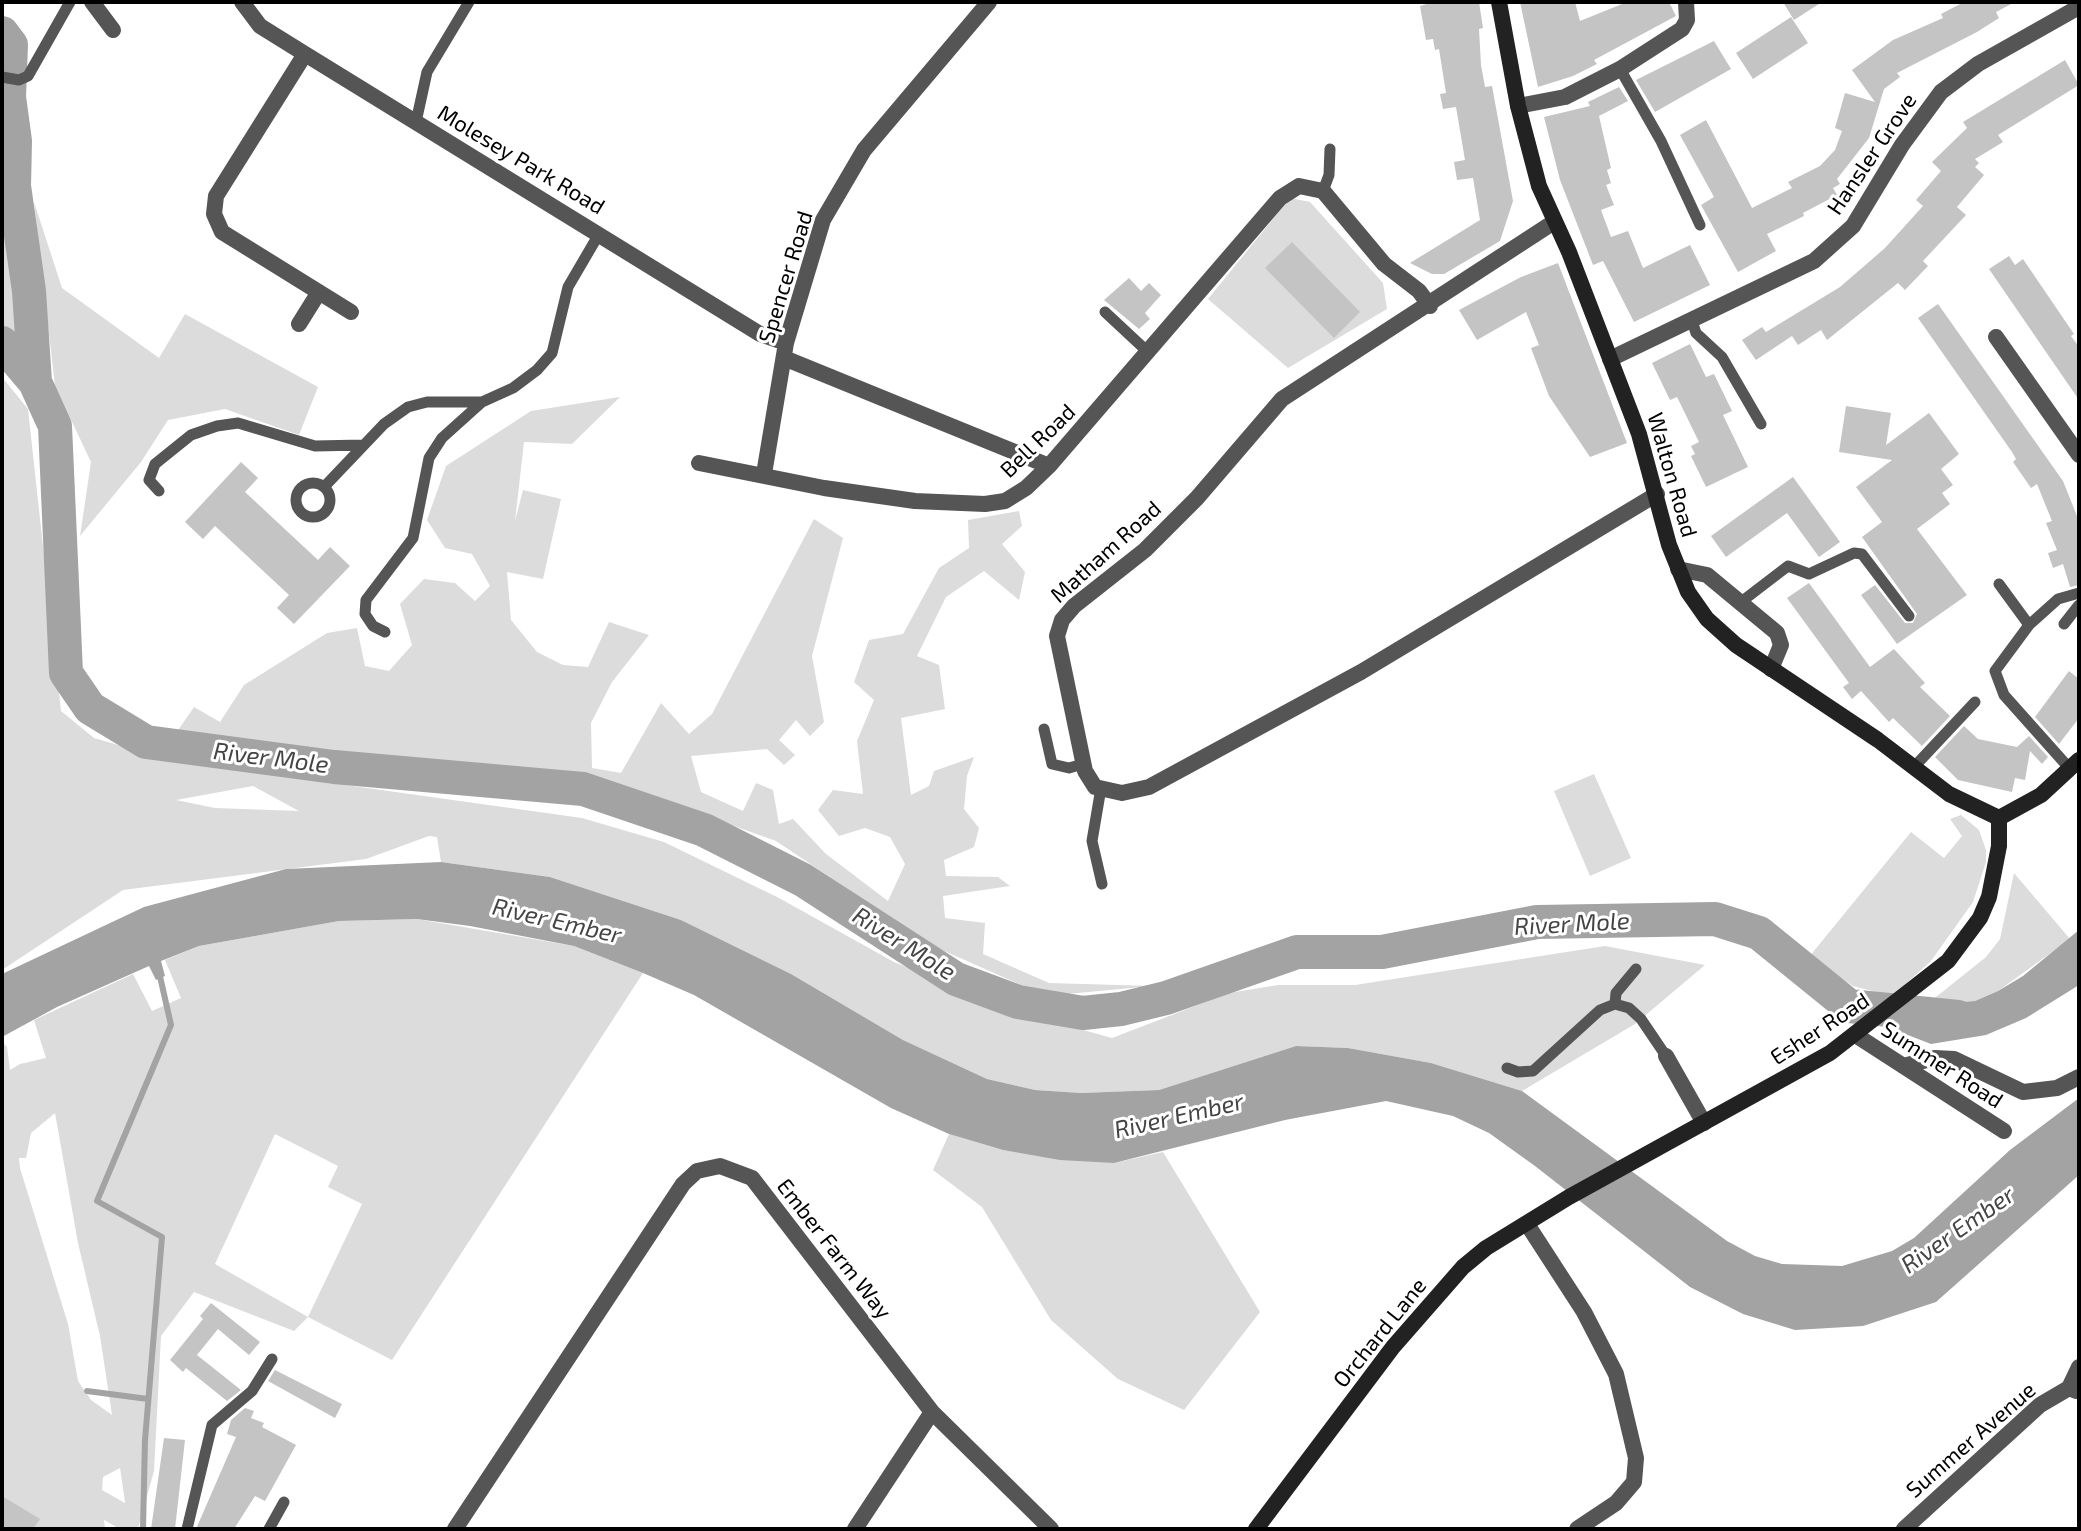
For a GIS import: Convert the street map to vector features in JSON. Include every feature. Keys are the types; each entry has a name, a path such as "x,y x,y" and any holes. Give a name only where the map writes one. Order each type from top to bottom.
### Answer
{"main road":[{"name":"Walton Road","path":"1499,2 1518,106 1539,186 1610,359 1688,592 1707,619 1771,669 1949,794 1999,818"},
{"path":"1999,818 2041,795 2074,765"},
{"name":"Esher Road","path":"1569,1197 1864,1030 1948,961 1980,918 1995,876 1999,818"},
{"name":"Orchard Lane","path":"1256,1529 1418,1318 1463,1267 1569,1197"}],"street":[{"path":"92,2 113,30"},
{"name":"Molesey Park Road","path":"242,2 260,26 785,350 1049,466"},
{"path":"1518,106 1565,97 1620,69 1682,29 1687,20 1686,2"},
{"name":"Spencer Road","path":"764,474 785,350 823,220 864,150 987,3"},
{"name":"Hansler Grove","path":"1610,359 1789,274 1836,244 1866,208 1902,145 1941,92 1978,64 2079,7"},
{"path":"305,54 216,196 214,214 222,232 351,312"},
{"name":"Bell Road","path":"699,463 915,501 985,504 1016,495 1049,466 1286,192 1306,185 1323,191"},
{"path":"1323,191 1384,264 1419,291 1430,306"},
{"name":"Matham Road","path":"1101,788 1095,787 1083,764 1057,636 1062,620 1074,606 1156,539 1282,399 1430,306 1554,222"},
{"path":"299,324 319,292"},
{"path":"1996,337 2079,455"},
{"path":"1101,788 1122,793 1149,787 1361,672 1657,494"},
{"path":"1678,569 1707,575 1777,633 1781,645 1771,669"},
{"name":"Summer Road","path":"1864,1030 1903,1066 2004,1131"},
{"path":"1666,1056 1704,1123"},
{"path":"1903,1066 1935,1058 1954,1059 2023,1092 2049,1090 2079,1077"},
{"name":"Ember Farm Way","path":"455,1529 683,1184 697,1171 720,1166 752,1178 932,1412 1051,1529"},
{"path":"1527,1224 1584,1312 1616,1374 1636,1458 1634,1482 1616,1503 1577,1529"},
{"path":"2074,1390 2079,1367"},
{"name":"Summer Avenue","path":"1904,1529 2040,1405 2074,1390"},
{"path":"855,1529 932,1412"}],"lane":[{"path":"2,77 19,80 28,76 70,2"},
{"path":"416,122 427,72 469,2"},
{"path":"1620,69 1661,141 1700,225"},
{"path":"1323,191 1329,175 1330,149"},
{"path":"385,632 373,626 365,614 366,600 413,538 429,458 442,438 482,402 513,388 537,370 552,353 568,287 599,234"},
{"path":"1105,312 1149,353"},
{"path":"1691,318 1696,333 1722,357 1761,424"},
{"path":"324,487 363,445 408,407 427,402 482,402"},
{"path":"159,491 149,480 155,464 182,441 217,426 238,423 315,446 363,445"},
{"path":"1741,602 1788,566 1809,574 1854,553 1862,554 1909,616"},
{"path":"1999,584 2029,625"},
{"path":"2074,765 1996,681 1995,671 2029,625 2058,599 2079,593"},
{"path":"2064,624 2079,605"},
{"path":"1914,767 1975,702"},
{"path":"1044,729 1052,764 1069,768 1083,764"},
{"path":"1101,788 1092,841 1102,884"},
{"path":"1615,1004 1616,993 1636,969"},
{"path":"1507,1068 1518,1072 1533,1071 1600,1010 1615,1004 1629,1008 1641,1019 1666,1056"},
{"path":"187,1529 212,1425 252,1391 272,1359"},
{"path":"269,1529 284,1502"}],"shaded area":[{"path":"1290,198 1310,202 1383,283 1387,309 1288,368 1208,299"},
{"path":"34,202 62,288 159,358 185,314 318,387 299,435 225,409 168,420 141,462 80,536 91,462 55,386"},
{"path":"2,228 17,262 20,349 2,323"},
{"path":"2,377 28,409 61,711 94,738 173,761 582,818 664,842 779,898 894,962 1011,1010 1112,1038 1229,993 1278,985 1355,985 1605,946 1705,965 1635,1024 1522,1091 1431,1063 1348,1048 1296,1046 1159,1090 1081,1093 1035,1090 987,1079 903,1040 791,974 681,920 550,877 441,862 437,837 429,836 366,859 123,890 2,970","holes":["253,786 299,811 215,808 176,800"]},
{"path":"620,397 572,444 524,442 515,521 523,490 561,499 543,579 507,572 511,620 537,652 563,665 588,667 609,622 649,635 612,682 591,723 592,768 621,773 661,703 689,734 712,714 814,519 843,538 812,656 824,722 810,736 796,720 779,740 795,755 784,765 767,749 691,756 701,792 743,811 756,783 773,790 779,824 793,819 826,854 888,901 905,864 890,837 865,828 839,836 818,810 833,790 863,794 857,741 874,700 854,682 869,640 903,634 939,568 969,548 968,520 1019,511 1022,526 1002,544 1025,572 1019,600 984,571 946,597 917,656 939,665 945,709 901,718 911,795 929,786 934,771 974,757 967,776 964,809 979,828 974,847 944,860 946,876 998,877 1010,886 943,896 945,918 985,923 983,954 1049,983 1152,986 1046,996 933,946 776,841 602,779 174,736 194,707 220,722 244,685 327,633 357,628 365,666 389,671 412,645 400,604 424,579 455,583 475,601 490,586 472,554 445,548 427,520 446,466 531,411"},
{"path":"1594,774 1631,858 1590,876 1554,791"},
{"path":"1961,815 1979,830 1986,850 1986,862 1973,902 1931,961 1892,996 1853,986 1809,957 1911,832 1944,858 1962,836 1950,819"},
{"path":"2014,873 2070,939 1998,991 1975,1001 1926,1005 1986,957 2000,939"},
{"path":"417,919 574,946 643,973 392,1360 308,1317 294,1331 194,1292 161,1336 154,1471 138,1529 120,1529 104,1520 105,1529 2,1529 2,1041 7,1047 10,1070 20,1064 46,1058 34,1020 133,974 152,1011 181,998 165,960 199,946 339,921","holes":["55,1113 78,1243 100,1336 112,1415 91,1400 78,1381 68,1324 20,1168 19,1158 26,1158 31,1133","275,1134 338,1166 328,1187 362,1204 308,1317 215,1264","120,1468 125,1503 102,1490 103,1477"]},
{"path":"949,1134 1003,1150 1114,1163 1163,1152 1260,1312 1184,1410 1118,1379 1051,1320 982,1207 933,1170"}],"water":[{"name":"River Ember","path":"441,862 550,877 681,920 791,974 903,1040 987,1079 1035,1090 1081,1093 1159,1090 1296,1046 1348,1048 1431,1063 1522,1091 1727,1241 1755,1256 1782,1264 1842,1266 1892,1251 1914,1238 2010,1150 2079,1098 2079,1175 1936,1302 1863,1326 1795,1330 1743,1314 1690,1287 1535,1166 1489,1133 1453,1116 1386,1101 1285,1120 1114,1163 1060,1160 1003,1150 949,1134 891,1108 694,995 643,973 574,946 470,926 417,919 339,921 199,946 161,961 165,976 156,980 149,966 57,1007 2,1037 2,974 144,907 286,869"},
{"path":"2079,930 2079,985 2026,1018 1986,1035 1931,1044 1895,1030 1926,1005 1975,1001 1998,991 2023,976"}],"building":[{"path":"1433,2 1479,2 1483,28 1479,29 1481,65 1485,87 1492,86 1513,201 1500,241 1444,274 1432,274 1410,263 1480,220 1473,178 1457,180 1454,162 1465,160 1456,107 1443,109 1440,94 1446,93 1439,49 1435,50 1433,39 1426,40 1420,6"},
{"path":"1520,2 1575,2 1580,21 1627,2 1669,2 1676,16 1594,60 1597,64 1573,76 1538,87"},
{"path":"1783,2 1822,2 1794,20"},
{"path":"1964,2 2015,2 1996,12 1999,18 1977,32 1897,73 1900,77 1884,89 1869,138 1837,179 1840,184 1833,188 1837,195 1767,234 1776,251 1738,272 1701,205 1714,197 1680,135 1706,120 1752,208 1792,188 1788,182 1820,166 1835,150 1842,131 1835,128 1845,93 1875,102 1852,70 1893,40 1943,18 1941,14"},
{"path":"1791,17 1808,43 1753,79 1736,53"},
{"path":"1714,41 1731,69 1655,112 1636,80"},
{"path":"2065,60 2079,85 1998,135 2003,142 1975,159 1979,163 1975,167 1984,175 1957,207 1966,215 1923,261 1928,266 1905,290 1898,283 1827,340 1821,330 1798,345 1792,336 1756,360 1742,340 1762,327 1766,332 1840,287 1885,248 1923,206 1916,200 1941,171 1932,162 1967,128 1963,122"},
{"path":"1619,87 1628,101 1599,116 1611,168 1607,170 1611,183 1606,185 1614,205 1601,210 1611,237 1628,231 1643,268 1690,245 1710,285 1634,322 1603,261 1593,265 1560,180 1544,117 1590,106 1588,102"},
{"path":"1292,242 1360,312 1334,338 1265,268"},
{"path":"2009,256 2015,265 2023,259 2074,334 2071,336 2079,347 2079,400 1989,269"},
{"path":"1558,263 1627,443 1590,457 1549,396 1531,348 1539,345 1526,312 1477,340 1459,310 1521,277"},
{"path":"1129,278 1141,291 1149,283 1161,295 1145,313 1150,319 1139,329 1104,300"},
{"path":"1938,304 2063,481 2079,521 2079,585 2070,587 2063,564 2053,568 2048,553 2057,550 2046,523 2052,521 2037,484 2031,488 2013,462 2016,459 2012,452 1918,318"},
{"path":"1690,344 1706,377 1714,374 1732,411 1723,415 1748,467 1706,487 1691,456 1695,454 1691,446 1699,442 1677,397 1670,400 1652,363"},
{"path":"1846,406 1891,413 1886,445 1929,413 1959,454 1941,469 1953,485 1942,493 1950,504 1917,529 1967,595 1897,644 1861,595 1875,585 1905,623 1913,623 1917,614 1862,537 1882,522 1856,487 1892,460 1839,452"},
{"path":"241,462 258,478 245,492 318,560 330,547 350,566 294,624 277,608 289,595 215,526 203,539 185,522"},
{"path":"1793,477 1840,542 1819,557 1787,513 1726,557 1711,536"},
{"path":"1809,583 1870,667 1894,649 1925,683 1920,687 1950,716 1922,746 1893,718 1889,722 1861,691 1852,699 1843,687 1849,683 1787,598"},
{"path":"2069,671 2079,679 2079,718 2059,744 2035,717"},
{"path":"1964,726 1978,739 2017,747 2029,736 2048,757 2042,764 2030,751 2025,780 2015,778 2012,792 1958,780 1935,757"},
{"path":"211,1303 260,1342 249,1355 218,1329 197,1355 241,1390 227,1401 186,1368 183,1372 170,1360 203,1319 200,1316"},
{"path":"275,1370 342,1404 335,1418 268,1381"},
{"path":"245,1408 254,1411 251,1418 264,1423 262,1427 296,1445 265,1501 255,1496 234,1529 196,1529 236,1437 227,1434 231,1420"},
{"path":"164,1438 185,1440 175,1529 151,1529"},
{"path":"2,1496 40,1519 33,1529 2,1529"}],"waterway":[{"path":"2,33 11,45 9,97 15,141 14,186"},
{"name":"River Mole","path":"2,166 14,186 29,291 35,382"},
{"name":"River Mole","path":"2,343 35,382 55,426 66,673 90,708 146,742 334,767 583,789 704,830 803,880 956,979 1018,1002 1083,1013 1121,1009 1166,998 1297,952 1382,952 1537,922 1715,919 1759,933 1849,1006 1958,1017"},
{"path":"143,1529 145,1440 162,1237 97,1201 171,1025 159,972"},
{"path":"87,1391 148,1399"}]}
